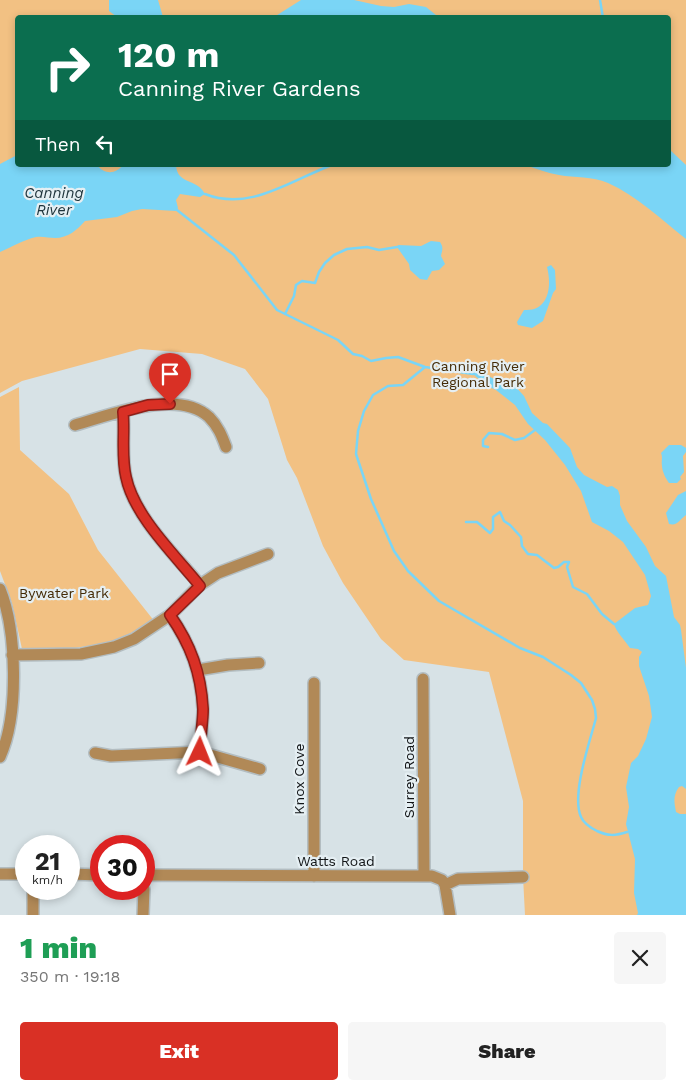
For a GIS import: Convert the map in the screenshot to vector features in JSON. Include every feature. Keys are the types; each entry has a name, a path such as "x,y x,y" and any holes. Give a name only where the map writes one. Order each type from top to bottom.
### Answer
{"street":[{"path":"75,425 123,412 155,405 170,404 190,407 208,416 220,430 226,447"},
{"path":"123,412 124,460 130,493 151,526 200,586"},
{"path":"12,654 81,654 114,647 134,639 170,615 200,586 218,574 268,554"},
{"path":"0,589 7,606 12,634 13,699 6,744 0,757"},
{"path":"170,615 188,645 198,670 203,711 200,752"},
{"path":"198,670 228,665 259,663"},
{"name":"Surrey Road","path":"423,679 424,876"},
{"name":"Knox Cove","path":"314,683 314,876"},
{"path":"95,753 111,756 200,752 260,769"},
{"path":"0,874 15,874"},
{"name":"Watts Road","path":"155,875 424,876 437,877 445,886"},
{"path":"450,915 445,886 458,879 523,877"},
{"path":"33,900 33,915"},
{"path":"143,915 144,900"}],"green space":[{"name":"Canning River Regional Park","path":"0,0 686,0 686,915 525,915 523,801 489,672 404,660 381,639 343,583 323,546 297,478 287,460 268,399 245,369 202,354 140,349 22,381 0,393"},
{"name":"Bywater Park","path":"19,387 20,450 69,494 98,550 155,622 111,642 75,648 22,649 12,603 0,571 0,397"}],"water":[{"path":"109,0 158,0 162,15 114,15 109,11"},
{"path":"301,0 354,0 381,6 394,7 409,4 426,7 436,15 277,15"},
{"path":"671,151 686,165 686,239 639,201 619,188 590,178 565,176 531,167 671,167"},
{"name":"Canning River","path":"15,156 15,167 99,167 107,172 114,172 121,167 176,167 180,176 197,186 205,194 200,197 180,194 176,200 178,208 176,211 142,209 117,217 85,221 64,237 36,237 0,252 0,164"},
{"path":"431,241 440,242 442,247 441,256 445,264 439,270 432,271 427,280 420,279 410,270 409,264 397,247 398,245 421,246"},
{"path":"551,265 555,270 556,289 543,321 532,328 518,325 517,322 524,310 532,310 544,302 549,289 547,267"},
{"path":"477,370 494,379 514,385 524,396 532,413 543,423 547,424 570,448 577,467 584,475 607,487 612,486 618,490 620,505 627,521 646,547 655,566 666,576 674,617 680,625 686,668 686,789 682,786 679,787 674,802 676,812 686,814 686,915 637,915 634,893 635,859 626,824 629,807 626,787 631,763 638,756 646,739 652,717 649,696 639,666 639,657 642,652 638,649 630,648 618,633 614,624 635,608 648,605 651,596 645,575 623,542 609,531 592,522 581,491 565,465 545,440 528,424 515,405 473,374 473,371"},
{"path":"669,445 681,445 686,448 683,456 684,472 677,483 669,483 662,468 661,453"},
{"path":"686,491 686,515 676,523 669,524 666,513 678,495"}],"waterway":[{"path":"600,0 602,15"},
{"path":"205,194 222,199 254,197 286,186 327,167"},
{"path":"177,210 234,255 277,310 338,340 353,354 371,361 398,357 425,367 473,374"},
{"path":"285,314 294,296 296,285 302,281 315,283 325,263 334,255 347,249 367,247 379,250 397,247"},
{"path":"425,367 403,385 388,386 373,395 364,411 358,431 356,454 371,499 394,551 408,571 439,601 520,648 543,657 581,683 592,700 596,718 586,754 578,795 581,817 588,826 601,833 612,835 627,832"},
{"path":"488,447 483,446 483,440 489,433 502,434 515,440 524,438 535,430"},
{"path":"466,522 477,522 490,533 493,529 493,517 500,512 504,521 521,537 522,546 528,554 537,555 554,568 564,562 569,562 567,567 573,587 587,594 602,614 614,624"}],"route":[{"path":"170,404 148,405 123,412 125,427 124,460 130,493 140,511 200,586 170,615 188,645 198,670 203,711 200,752"}]}
